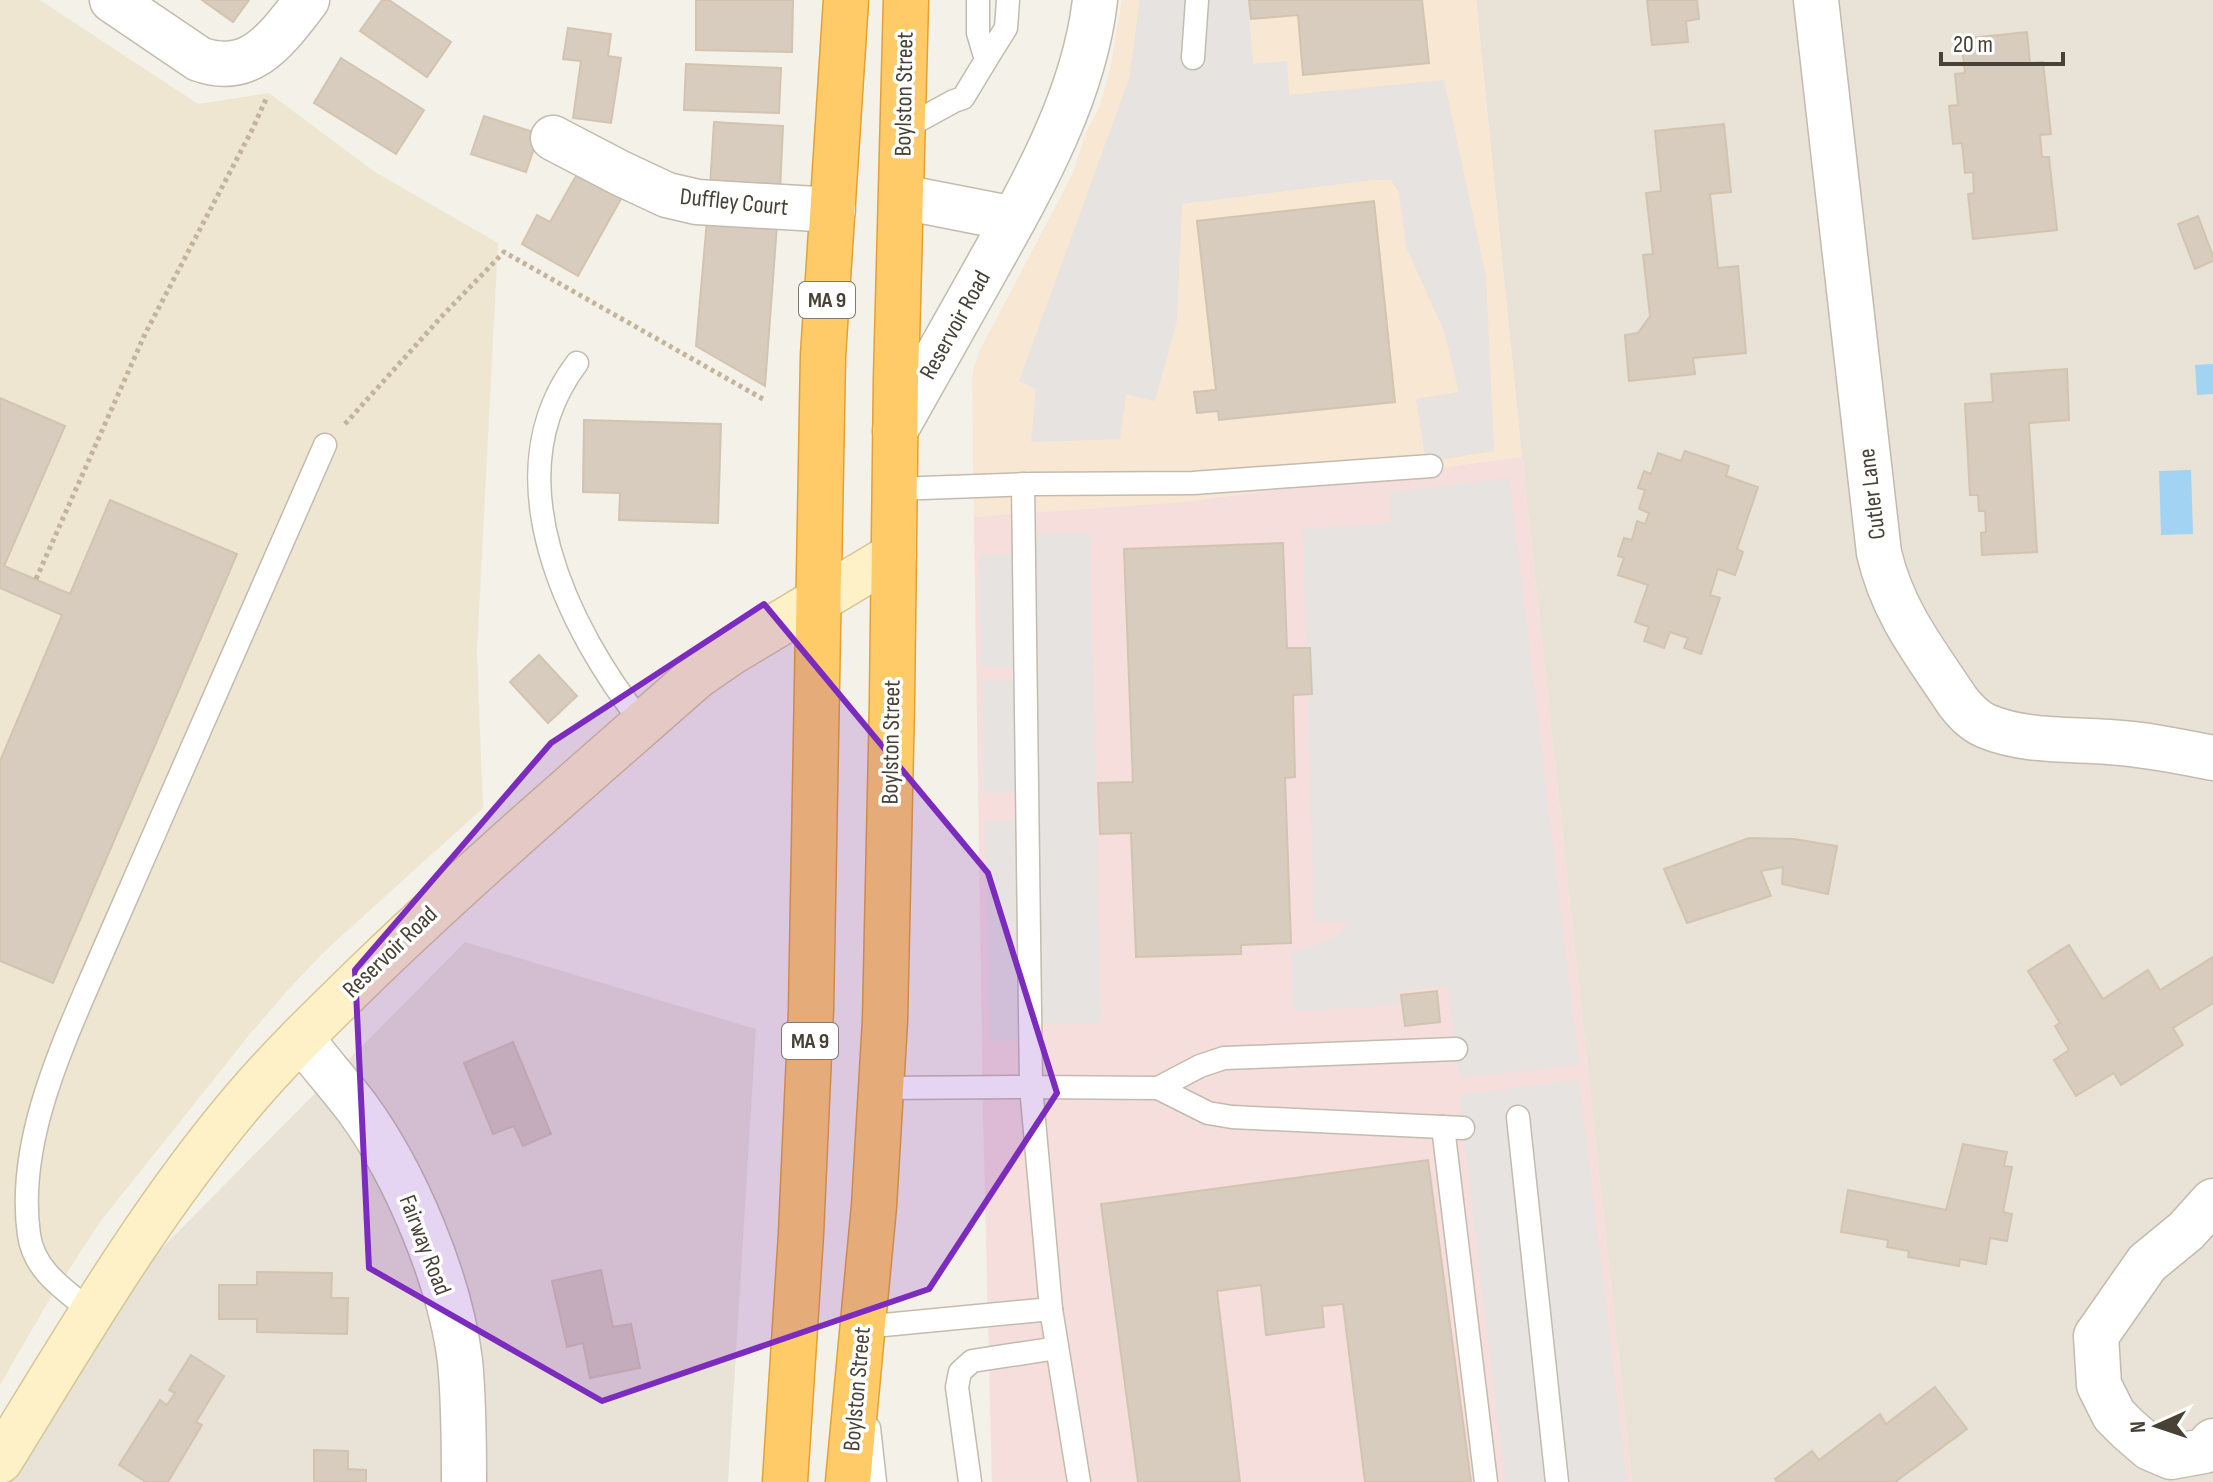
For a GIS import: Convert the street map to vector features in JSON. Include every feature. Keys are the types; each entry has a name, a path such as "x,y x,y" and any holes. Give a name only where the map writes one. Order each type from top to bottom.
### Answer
{"highway":[{"name":"MA 9","path":"785,1482 808,1088 823,356 846,0"},
{"name":"Boylston Street","path":"848,1482 874,1206 889,895 895,431 906,0"}],"street":[{"path":"112,0 199,59 228,64 256,55 307,0"},
{"name":"Reservoir Road","path":"895,431 1014,219 1046,155 1076,85 1086,52 1095,0"},
{"name":"Cutler Lane","path":"1816,0 1879,553 1895,604 1958,702 1982,725 2018,735 2113,742 2213,758"},
{"name":"Duffley Court","path":"553,138 667,195 697,202 833,210"},
{"path":"902,197 1014,219"},
{"name":"Reservoir Road","path":"0,1461 122,1263 178,1183 243,1101 301,1038 423,919 706,669 894,555"},
{"name":"Fairway Road","path":"301,1038 358,1110 390,1160 439,1269 460,1359 464,1482"},
{"path":"2210,1219 2186,1231 2147,1263 2096,1336 2099,1385 2114,1415 2128,1429 2150,1448 2171,1457 2204,1451 2213,1441"}],"lane":[{"path":"978,0 978,33 986,60"},
{"path":"903,129 963,98 1006,28 1008,0"},
{"path":"1193,58 1197,0"},
{"path":"577,363 563,380 543,429 539,468 542,510 552,559 568,602 596,657 643,724"},
{"path":"92,1312 51,1279 31,1247 27,1216 29,1161 40,1108 81,1002 325,445"},
{"path":"895,489 1023,484 1193,483 1431,466"},
{"path":"1023,484 1031,1087 1051,1309 1079,1482"},
{"path":"1158,1088 1200,1066 1224,1058 1456,1049"},
{"path":"881,1088 1158,1088 1208,1113 1232,1117 1453,1127 1486,1482"},
{"path":"1518,1117 1557,1482"},
{"path":"875,1482 862,1339 1051,1309"},
{"path":"970,1482 957,1387 960,1372 972,1361 1057,1348"}],"path":[{"path":"36,579 145,334 269,93 256,55"},
{"path":"325,445 504,252 763,399"}],"highlighted area":[{"path":"764,604 988,873 1057,1093 929,1289 602,1401 369,1268 355,970 551,743"}],"shaded area":[{"path":"0,0 40,0 198,104 269,93 375,172 498,243 477,651 483,808 326,950 250,1034 100,1222 48,1302 0,1385"},
{"path":"1122,0 1476,0 1522,457 1184,502 974,517 974,367 1072,175 1086,132 1099,108 1111,65"},
{"path":"1140,0 1248,0 1253,64 1287,61 1289,95 1444,80 1486,277 1494,451 1426,462 1416,399 1459,392 1444,331 1406,247 1399,193 1391,180 1182,204 1177,320 1155,401 1126,394 1120,439 1031,442 1036,389 1019,381 1129,79"},
{"path":"1476,0 2213,0 2213,1482 1632,1482"},
{"path":"1522,457 1632,1482 992,1482 974,517 1184,502"},
{"path":"1509,478 1579,1065 1459,1078 1448,985 1397,992 1398,1005 1294,1011 1291,953 1330,940 1342,932 1347,922 1314,922 1303,529 1391,523 1390,492"},
{"path":"1090,532 1101,1023 1025,1024 1024,1040 990,1041 985,821 1019,820 1018,792 984,793 982,681 1015,680 1014,667 981,667 979,555 1013,554 1013,534"},
{"path":"465,942 756,1029 728,1482 7,1482 152,1258"},
{"path":"1579,1080 1627,1482 1505,1482 1459,1095"}],"water":[{"path":"2213,364 2213,394 2197,395 2195,365"},
{"path":"2191,470 2193,534 2161,535 2159,471"}],"building":[{"path":"202,0 249,0 233,22"},
{"path":"382,0 389,0 451,42 427,77 360,31"},
{"path":"696,0 793,0 792,52 696,50"},
{"path":"1249,0 1422,0 1429,63 1303,75 1298,15 1251,19"},
{"path":"1647,0 1697,0 1699,19 1686,21 1688,42 1652,45"},
{"path":"568,28 611,34 608,56 621,58 611,123 573,118 581,61 563,59"},
{"path":"2027,32 2030,63 2043,62 2051,134 2040,135 2042,157 2049,157 2057,230 1973,239 1968,194 1974,193 1973,172 1965,173 1962,143 1953,144 1949,106 1958,105 1955,74 1965,73 1961,39"},
{"path":"341,58 424,110 396,154 314,103"},
{"path":"686,64 781,68 779,113 684,110"},
{"path":"484,116 539,134 526,172 471,154"},
{"path":"714,122 783,126 780,191 710,187"},
{"path":"1724,124 1731,192 1710,194 1718,268 1738,266 1746,353 1693,358 1695,374 1629,381 1625,335 1638,333 1650,316 1643,255 1653,254 1646,193 1661,191 1655,131"},
{"path":"577,174 621,199 578,276 522,244 537,215 550,222"},
{"path":"1374,201 1395,402 1219,420 1218,411 1197,413 1194,392 1216,390 1197,221"},
{"path":"2198,216 2213,261 2195,269 2178,224"},
{"path":"707,220 777,225 765,386 696,346"},
{"path":"2067,369 2069,420 2029,423 2037,552 1982,555 1981,533 1986,532 1985,511 1979,511 1978,495 1970,495 1965,404 1993,402 1991,374"},
{"path":"0,398 65,426 4,566 70,594 110,500 237,554 53,983 0,961 0,761 62,615 0,588"},
{"path":"584,420 721,424 718,523 619,520 620,493 583,492"},
{"path":"1685,451 1729,466 1726,476 1758,487 1737,549 1743,552 1735,575 1718,569 1710,595 1720,598 1701,654 1684,648 1688,638 1670,632 1664,648 1644,641 1649,627 1635,622 1648,585 1618,575 1624,558 1618,556 1624,538 1632,540 1637,521 1645,524 1649,513 1639,509 1645,490 1638,488 1644,471 1651,474 1658,453 1681,461"},
{"path":"1283,543 1287,648 1310,648 1312,694 1293,695 1295,777 1285,778 1291,943 1241,945 1241,954 1136,957 1131,833 1100,834 1098,783 1133,782 1124,549"},
{"path":"539,655 577,696 548,723 510,682"},
{"path":"1749,838 1794,839 1837,846 1828,894 1782,884 1783,867 1761,871 1771,896 1687,923 1664,869"},
{"path":"2069,945 2103,999 2148,970 2160,990 2213,957 2213,1003 2173,1028 2183,1045 2121,1085 2114,1073 2076,1096 2054,1060 2069,1050 2055,1026 2060,1023 2028,971"},
{"path":"1437,991 1440,1022 1405,1026 1401,995"},
{"path":"513,1042 551,1134 523,1146 514,1126 493,1134 464,1063"},
{"path":"1963,1144 2007,1152 2004,1166 2012,1167 2003,1212 2012,1214 2007,1241 1990,1238 1986,1264 1960,1259 1959,1266 1908,1257 1909,1251 1887,1247 1888,1240 1841,1232 1848,1190 1946,1210"},
{"path":"1428,1160 1471,1482 1365,1482 1343,1304 1322,1306 1324,1327 1266,1335 1261,1285 1217,1291 1240,1482 1138,1482 1101,1204"},
{"path":"601,1270 613,1327 631,1324 640,1368 590,1378 583,1343 567,1347 552,1281"},
{"path":"257,1272 332,1273 331,1298 348,1298 347,1334 257,1332 257,1319 219,1319 219,1285 257,1285"},
{"path":"191,1355 224,1376 196,1422 202,1425 168,1482 146,1482 119,1465 160,1400 167,1405 175,1393 169,1390"},
{"path":"1935,1387 1967,1429 1895,1482 1777,1482 1775,1479 1812,1451 1819,1460 1880,1414 1886,1424"},
{"path":"314,1450 348,1451 348,1469 366,1470 366,1482 314,1482"}]}
